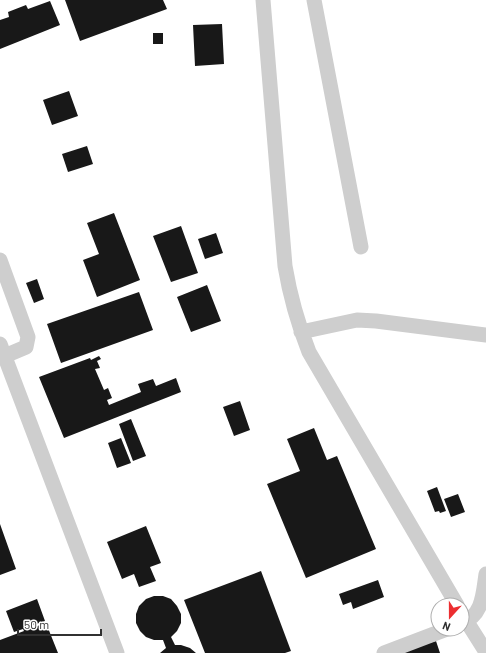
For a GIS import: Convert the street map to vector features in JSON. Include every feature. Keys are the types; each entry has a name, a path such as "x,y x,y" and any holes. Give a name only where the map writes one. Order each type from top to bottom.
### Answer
{"street":[{"path":"263,0 285,266 290,297 301,332 308,352 452,597"},
{"path":"314,0 361,246"},
{"path":"0,260 28,337 26,347 1,353 117,653"},
{"path":"301,332 357,320 376,321 486,335"},
{"path":"470,617 477,614 482,600 486,574"},
{"path":"470,628 486,652"},
{"path":"384,653 430,635"}],"building":[{"path":"65,0 163,0 167,9 80,41"},
{"path":"50,1 60,25 0,49 0,20 9,17 8,12 26,5 28,9"},
{"path":"222,24 224,64 195,66 193,25"},
{"path":"153,33 163,33 163,44 153,44"},
{"path":"69,91 78,116 52,125 43,100"},
{"path":"87,146 93,164 68,172 62,154"},
{"path":"114,213 140,280 97,297 83,260 99,254 87,223"},
{"path":"181,226 198,273 171,282 153,236"},
{"path":"216,233 223,253 205,259 198,239"},
{"path":"37,279 44,299 34,303 26,283"},
{"path":"207,285 221,321 191,332 177,297"},
{"path":"139,292 153,330 61,363 47,324"},
{"path":"99,356 101,359 97,361 100,368 95,369 104,390 108,388 112,398 107,400 109,405 141,392 138,384 153,379 156,386 176,378 181,392 64,438 39,377"},
{"path":"240,401 250,430 234,436 223,407"},
{"path":"131,419 146,456 133,461 119,424"},
{"path":"314,428 327,460 337,456 376,549 306,578 267,484 300,471 287,439"},
{"path":"121,438 131,463 117,468 108,443"},
{"path":"437,487 446,511 440,513 439,511 435,512 427,491"},
{"path":"458,494 465,512 451,517 444,499"},
{"path":"0,524 16,569 0,575"},
{"path":"146,526 161,563 150,567 156,581 139,587 134,574 122,579 107,542"},
{"path":"261,571 291,651 285,653 205,653 184,600"},
{"path":"378,580 384,597 353,609 351,602 343,605 339,594"},
{"path":"154,596 163,596 171,599 177,606 181,614 181,623 177,631 171,637 175,645 190,648 196,653 160,653 166,648 163,640 154,640 146,637 140,631 136,623 136,614 139,606 146,599"},
{"path":"37,599 45,621 28,627 29,629 46,623 58,653 0,653 0,640 24,631 23,629 14,632 6,611"},
{"path":"436,641 440,653 394,653"}]}
